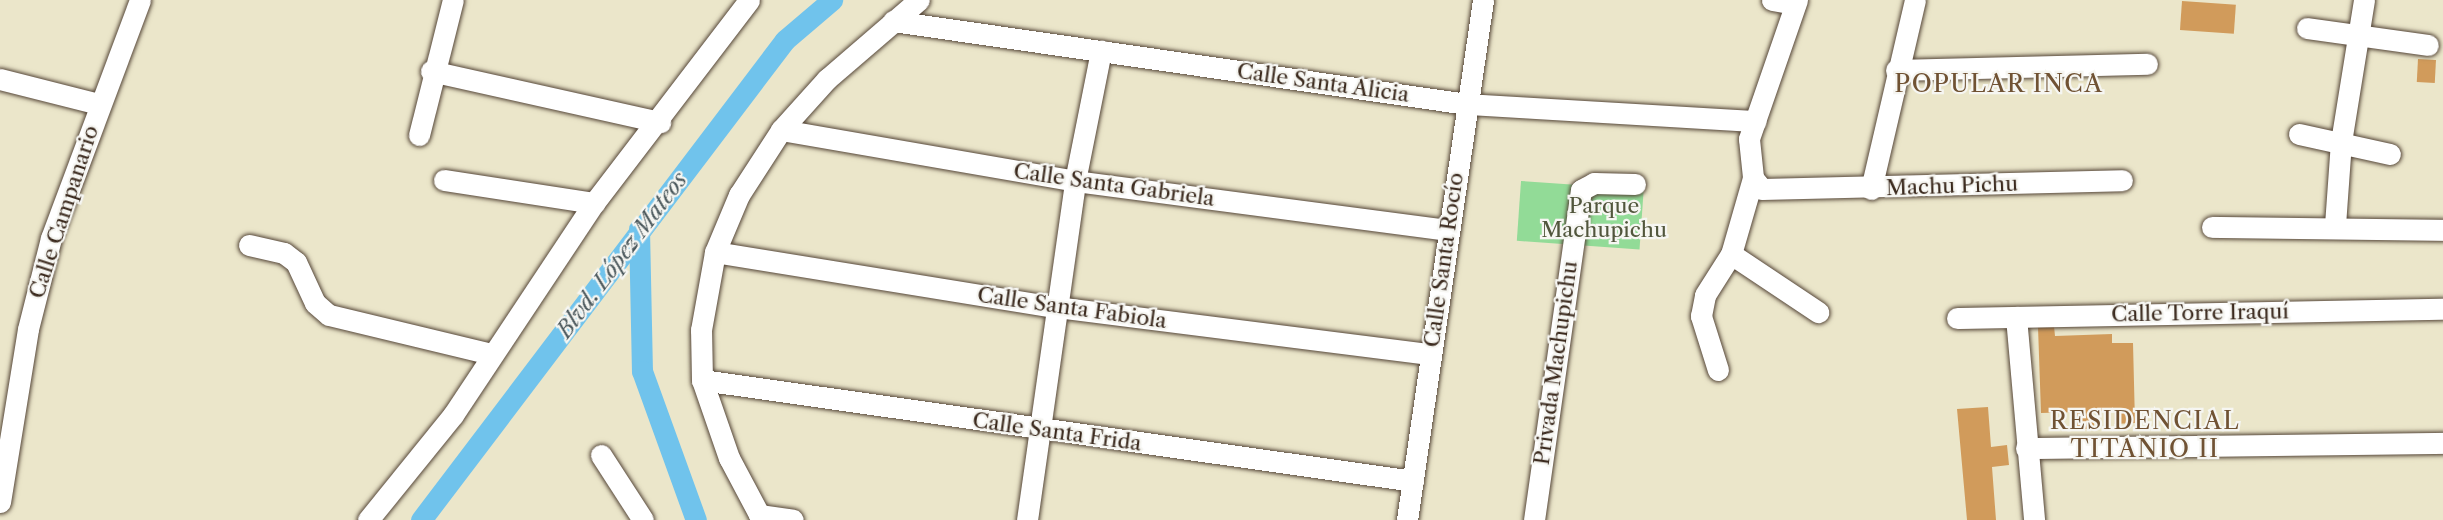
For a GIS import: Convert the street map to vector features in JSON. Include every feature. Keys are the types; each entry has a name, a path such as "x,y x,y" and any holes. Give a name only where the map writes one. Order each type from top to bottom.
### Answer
{"street":[{"name":"Calle Campanario","path":"0,502 39,282 99,104 140,0"},
{"path":"419,135 431,71 453,0"},
{"path":"793,520 761,518 729,458 702,380 701,330 715,252 739,195 781,130 827,80 919,0"},
{"name":"Calle Santa Rocío","path":"1407,520 1429,354 1483,0"},
{"path":"1718,370 1701,316 1705,295 1731,254 1753,178 1749,139 1796,2 1772,0"},
{"path":"1871,189 1896,70 1915,0"},
{"path":"2335,225 2341,142 2360,37 2364,0"},
{"path":"368,520 453,415 491,354 594,203 660,122 743,1"},
{"name":"Calle Santa Alicia","path":"893,21 1467,104 1755,121"},
{"path":"2307,28 2428,45"},
{"path":"1027,520 1075,181 1101,51"},
{"path":"1896,70 2147,64"},
{"path":"431,71 660,122"},
{"path":"0,79 99,104"},
{"name":"Calle Santa Gabriela","path":"781,130 1075,181 1448,230"},
{"path":"2299,134 2390,154"},
{"name":"Machu Pichu","path":"1753,178 1762,189 1782,192 2122,180"},
{"path":"444,180 594,203"},
{"name":"Privada Machupichu","path":"1534,520 1581,190 1594,183 1635,184"},
{"path":"2212,227 2335,225 2443,230"},
{"path":"249,244 284,253 296,262 315,303 328,315 491,354"},
{"name":"Calle Santa Fabiola","path":"715,252 1056,308 1429,354"},
{"path":"1731,254 1818,312"},
{"name":"Calle Torre Iraquí","path":"1957,318 2443,309"},
{"path":"2016,317 2027,403 2025,448 2034,520"},
{"name":"Calle Santa Frida","path":"702,380 1040,430 1413,481"},
{"path":"2025,448 2443,443"},
{"path":"601,455 643,520"}],"green space":[{"name":"Parque Machupichu","path":"1521,181 1644,190 1640,249 1517,241"}],"building":[{"path":"2182,1 2236,5 2234,34 2180,30"},
{"path":"2418,59 2436,60 2435,83 2417,82"},
{"path":"2054,326 2055,336 2112,334 2112,343 2133,343 2135,423 2114,424 2114,411 2094,411 2094,429 2077,429 2077,412 2041,413 2038,327"},
{"path":"1988,407 1991,447 2007,445 2009,465 1992,467 1996,520 1967,520 1957,409"}],"waterway":[{"name":"Blvd. López Mateos","path":"421,520 785,40 832,0"},
{"path":"639,229 642,371 696,520"}],"district":[{"name":"POPULAR INCA","path":"1999,84"},
{"name":"RESIDENCIAL TITANIO II","path":"2145,435"}]}
